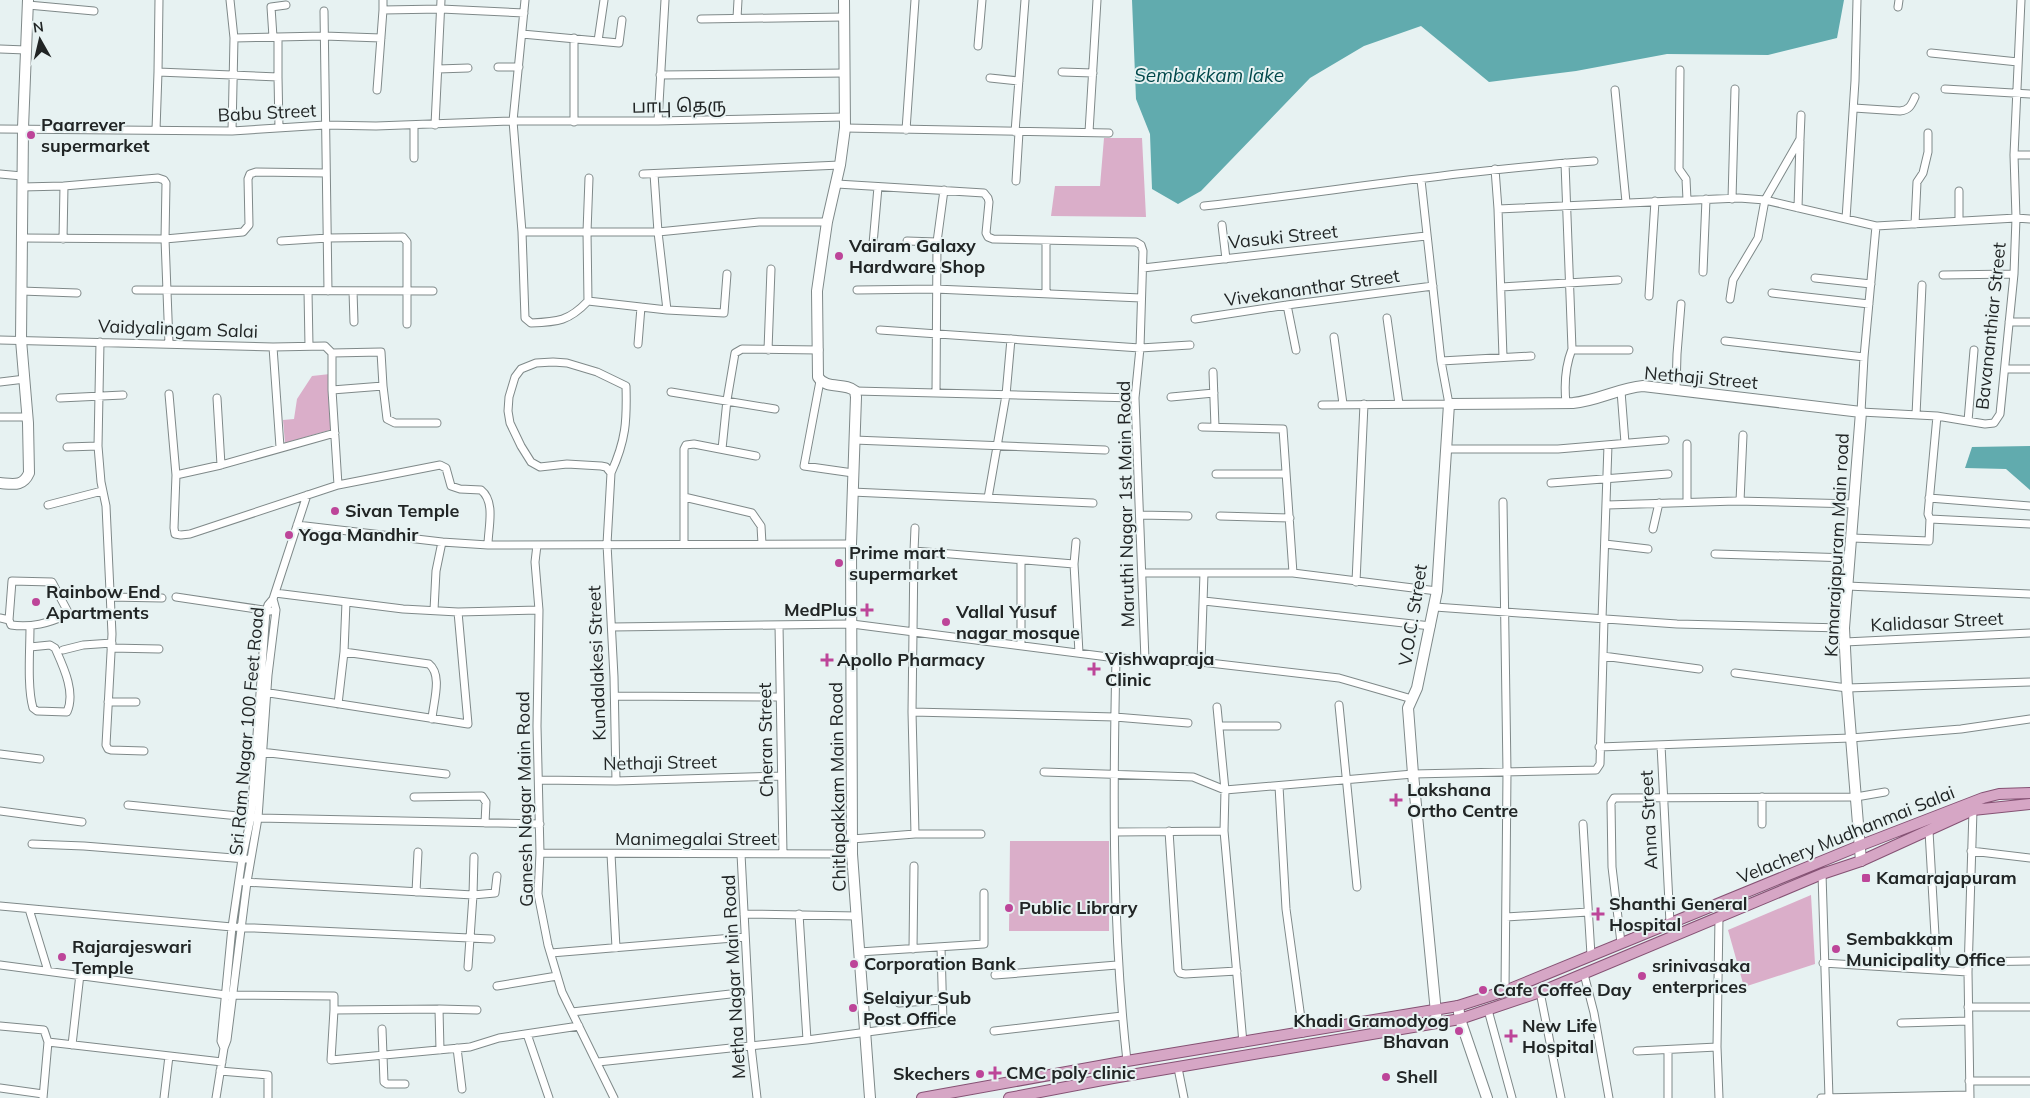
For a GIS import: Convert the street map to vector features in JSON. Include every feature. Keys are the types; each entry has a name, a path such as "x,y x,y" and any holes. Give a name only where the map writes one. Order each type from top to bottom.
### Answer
{"main road":[{"name":"Velachery Mudhanmai Salai","path":"922,1098 1126,1061 1458,1006 1505,991 1670,922 1983,798 1999,794 2030,792"},
{"name":"Velachery Mudhanmai Salai","path":"1009,1098 1460,1019 1540,992 1822,874 1861,861 1973,810 2030,804"}],"street":[{"path":"156,130 159,0"},
{"path":"230,0 234,38 232,131"},
{"path":"377,90 384,0"},
{"path":"435,125 441,0"},
{"path":"526,0 513,121 522,232 524,308 527,321 531,323 565,320 588,301 588,178"},
{"path":"598,41 604,0"},
{"path":"658,122 665,0"},
{"path":"737,18 738,0"},
{"path":"844,0 845,128 837,184 827,222 817,291 816,322 820,381 804,466 853,473"},
{"path":"906,130 915,0"},
{"path":"978,46 982,0"},
{"path":"1016,181 1024,0"},
{"path":"1090,132 1097,0"},
{"path":"1846,219 1854,108 1857,0"},
{"name":"Bavananthiar Street","path":"1862,412 1937,416 1990,424 1998,419 2014,274 2016,218 2014,155 2021,0"},
{"path":"0,483 16,485 26,480 29,473 28,417 21,340 22,176 28,2 94,11"},
{"path":"279,128 276,38 271,7 286,5"},
{"path":"383,10 441,9 524,13"},
{"path":"324,11 328,291"},
{"path":"701,19 844,17"},
{"path":"522,34 621,42 622,20"},
{"path":"234,38 324,36 381,38"},
{"path":"574,38 574,122"},
{"path":"0,49 26,50"},
{"path":"1931,53 2018,62"},
{"path":"498,66 519,67"},
{"path":"438,69 468,68"},
{"path":"1680,70 1678,169 1686,179 1687,200"},
{"path":"158,72 278,77"},
{"path":"1062,72 1093,73"},
{"path":"660,75 845,74"},
{"path":"990,78 1019,81"},
{"path":"1732,199 1735,89"},
{"path":"1945,89 2030,94"},
{"path":"1614,90 1626,202"},
{"path":"1854,108 1900,112 1911,106 1915,98"},
{"path":"1798,208 1801,115"},
{"name":"பாபு தெரு","path":"513,121 658,122 845,117"},
{"name":"Babu Street","path":"0,129 232,131 325,125 414,126 513,121"},
{"path":"414,126 414,158"},
{"path":"845,128 1109,133"},
{"path":"1915,224 1917,182 1923,174 1928,152 1928,133"},
{"path":"1730,299 1733,280 1758,238 1765,200 1800,139"},
{"path":"2014,155 2030,155"},
{"path":"1204,206 1495,169 1594,161"},
{"path":"1565,163 1572,348 1566,363 1566,404"},
{"path":"643,174 840,165"},
{"path":"1495,169 1503,357"},
{"path":"22,238 165,239 238,233 247,229 248,225 248,179 253,173 326,173"},
{"path":"0,174 22,176"},
{"path":"654,174 658,232 667,310"},
{"path":"22,187 64,186 163,178 166,183 165,239 169,344"},
{"name":"V.O.C. Street","path":"1420,180 1441,360 1449,404 1435,607 1417,688 1408,708 1434,1010 1437,1023"},
{"path":"837,184 944,190 937,242 935,289 936,393"},
{"path":"63,238 64,186"},
{"path":"873,244 878,187"},
{"name":"Maruthi Nagar 1st Main Road","path":"944,190 980,192 986,195 989,202 986,233 990,239 1136,242 1142,247 1140,348 1135,398 1145,660"},
{"path":"1959,191 1959,221"},
{"path":"1498,209 1626,202 1732,199 1765,200 1876,226 2016,218 2030,220"},
{"path":"1703,272 1706,200"},
{"path":"1649,296 1655,201"},
{"path":"522,232 658,232 759,222 827,222"},
{"path":"1222,225 1226,258"},
{"path":"1862,412 1864,357 1876,226"},
{"name":"Vasuki Street","path":"1143,268 1426,236"},
{"path":"281,242 328,238 403,238 407,242 407,324"},
{"path":"907,241 937,242"},
{"path":"1046,241 1046,293"},
{"path":"768,350 771,269"},
{"path":"588,301 667,310 724,313 727,274"},
{"path":"1943,276 2014,274"},
{"path":"1815,278 1871,284"},
{"path":"1501,287 1618,280"},
{"path":"1916,415 1922,285"},
{"name":"Vivekananthar Street","path":"1195,319 1287,304 1433,286"},
{"path":"857,290 935,289 1141,298"},
{"path":"136,290 433,291"},
{"path":"308,290 309,346"},
{"path":"21,291 77,292"},
{"path":"353,291 354,322"},
{"path":"1772,294 1869,304"},
{"path":"1287,304 1296,350"},
{"path":"1676,389 1681,304"},
{"path":"638,344 640,307"},
{"path":"1387,318 1399,404"},
{"path":"2010,322 2030,322"},
{"path":"880,330 1140,348 1190,345"},
{"path":"1334,337 1343,404"},
{"path":"988,498 1006,395 1011,339"},
{"name":"Vaidyalingam Salai","path":"0,340 273,347 325,346 332,353 381,352 383,386"},
{"path":"1725,341 1864,357"},
{"path":"100,342 98,446 102,491 106,506 112,645 106,745 108,749 144,751"},
{"path":"273,347 280,447"},
{"path":"1572,348 1574,350 1629,350"},
{"path":"722,450 727,400 735,353 742,349 819,350"},
{"path":"1968,422 1974,350"},
{"path":"332,353 332,390 338,485"},
{"path":"1441,360 1532,356"},
{"path":"536,363 567,363 597,372 626,386 626,430 611,472 606,467 601,466 567,464 540,467 531,462 514,432 508,411 515,377 521,369 536,363"},
{"path":"2005,369 2030,370"},
{"path":"1213,372 1215,427"},
{"path":"0,382 25,379"},
{"path":"820,381 850,387 855,391 1135,398"},
{"path":"332,390 383,386 385,414 390,421 395,423 437,423"},
{"name":"Nethaji Street","path":"1449,404 1566,404 1587,402 1643,386 1862,412"},
{"name":"Chitlapakkam Main Road","path":"855,391 851,544 852,854 870,1098"},
{"path":"671,392 775,409"},
{"path":"1621,392 1625,443"},
{"path":"1171,398 1214,393"},
{"path":"169,394 176,475 174,528 176,534 181,536 338,485 440,465 446,468 451,486 460,489 481,490 488,497 490,506 488,545"},
{"path":"60,398 123,395"},
{"path":"217,398 221,466"},
{"path":"1356,582 1364,404"},
{"path":"1322,405 1449,404"},
{"name":"Kamarajapuram Main road","path":"1861,861 1844,628 1862,412"},
{"path":"1852,538 1929,541 1930,519 1928,514 1937,416"},
{"path":"0,418 28,417"},
{"path":"1202,427 1283,429 1293,572"},
{"path":"176,475 221,466 280,447 334,433"},
{"path":"1740,501 1743,435"},
{"path":"854,440 1105,450"},
{"path":"1446,449 1558,449 1665,440"},
{"path":"684,544 684,449 686,445 694,444 756,456"},
{"path":"1687,444 1687,502"},
{"path":"1044,772 1193,777 1225,790 1413,774 1596,770 1600,764 1608,445"},
{"path":"67,447 98,446"},
{"name":"Kundalakesi Street","path":"611,472 608,544 615,696 616,781"},
{"path":"1216,474 1286,474"},
{"path":"1550,483 1668,474"},
{"path":"48,505 102,491"},
{"path":"852,492 1093,503"},
{"path":"307,494 274,596 403,609 458,612 539,610"},
{"path":"684,497 752,513 761,526 762,544"},
{"path":"1930,498 2030,506"},
{"path":"1607,505 1740,501 1855,504"},
{"path":"1503,502 1507,772 1505,991"},
{"path":"1653,529 1659,503"},
{"path":"1140,515 1188,516"},
{"path":"1220,516 1290,518"},
{"path":"1930,519 2030,524"},
{"path":"297,525 442,542 488,545 851,544"},
{"path":"915,528 912,712 915,834"},
{"path":"434,610 436,571 442,542"},
{"path":"1076,542 1074,564 1079,653"},
{"path":"1605,544 1648,549"},
{"name":"Ganesh Nagar Main Road","path":"537,545 535,562 539,610 537,726 540,824 538,894 551,954 562,992 614,1098"},
{"path":"914,552 1074,564"},
{"path":"1715,554 1850,558"},
{"path":"1021,560 1021,646"},
{"path":"1142,573 1293,572 1356,582 1437,590"},
{"path":"1201,662 1204,573"},
{"path":"12,582 52,582 68,612 67,615 30,627 11,625 9,620 12,582"},
{"path":"1847,586 2030,594"},
{"name":"Sri Ram Nagar 100 Feet Road","path":"259,752 259,691 266,611 274,596"},
{"name":"Sri Ram Nagar 100 Feet Road","path":"216,1098 224,1048 221,1041 251,860 259,752 276,612 274,596"},
{"path":"110,597 162,598"},
{"path":"176,597 276,612"},
{"path":"338,704 344,652 346,602"},
{"path":"1204,602 1431,626"},
{"path":"1435,607 1677,624 1844,628"},
{"path":"259,691 267,694 468,724 458,612"},
{"path":"0,618 9,620"},
{"path":"612,627 852,624 1116,658 1201,662 1339,678 1412,699"},
{"name":"Cheran Street","path":"778,625 784,854"},
{"path":"30,627 30,647 33,708 37,711 67,712 69,686 55,648 50,645 30,647"},
{"name":"Kalidasar Street","path":"1845,642 2030,633"},
{"path":"63,650 78,646 112,645 159,649"},
{"path":"344,652 430,664 434,668 437,677 432,719"},
{"path":"1603,656 1699,669"},
{"path":"1116,658 1115,775 1118,965 1126,1061"},
{"path":"1735,673 1847,688 2030,682"},
{"path":"615,696 780,697"},
{"path":"108,702 136,702"},
{"path":"1339,705 1357,887"},
{"path":"1218,707 1225,790 1224,831 1243,1043"},
{"path":"912,712 1115,717 1188,723"},
{"path":"1599,747 1851,738 1961,729 2030,720"},
{"path":"1219,726 1277,726"},
{"name":"Anna Street","path":"1661,745 1662,797 1670,922"},
{"path":"259,752 446,774"},
{"path":"0,754 40,759"},
{"name":"Nethaji Street","path":"539,780 616,781 782,776"},
{"path":"1279,786 1286,909 1303,1033"},
{"path":"1621,943 1612,867 1612,800 1618,797 1856,797 1885,792"},
{"path":"414,796 482,796 486,802 485,823"},
{"path":"1762,797 1762,824"},
{"path":"128,805 254,817 540,824"},
{"path":"1821,1098 1970,1096 1968,962 1973,810"},
{"path":"0,811 82,822"},
{"name":"Sri Ram Nagar 100 Feet Road","path":"229,995 232,927 242,859 254,817"},
{"path":"1583,824 1591,955"},
{"path":"1930,830 1937,970"},
{"path":"1116,832 1224,831"},
{"path":"1169,832 1178,970 1180,973 1185,974 1237,971"},
{"path":"852,839 915,834 981,834"},
{"path":"32,844 84,846 251,860"},
{"path":"1971,851 2030,858"},
{"path":"416,892 418,852"},
{"name":"Manimegalai Street","path":"540,853 852,854"},
{"path":"610,854 616,948"},
{"name":"Metha Nagar Main Road","path":"741,854 751,1046 757,1098"},
{"path":"468,967 474,857"},
{"path":"913,949 914,866"},
{"path":"1822,874 1829,1098"},
{"path":"239,882 473,894 495,893 497,876"},
{"path":"859,952 984,944 984,893"},
{"path":"0,906 232,927 491,939"},
{"path":"29,909 48,971"},
{"path":"1506,917 1588,912"},
{"path":"744,914 857,916"},
{"path":"799,914 808,1040"},
{"path":"1719,917 1717,1047 1719,1098"},
{"path":"551,954 746,936"},
{"path":"598,1062 808,1040 943,1022 941,947"},
{"path":"1968,962 2030,961"},
{"path":"1824,963 1968,972"},
{"path":"0,965 229,995 334,996 331,1060 470,1047 500,1038 579,1026"},
{"path":"995,975 1118,965"},
{"path":"72,1045 80,974"},
{"path":"1584,974 1594,1013 1609,1098"},
{"path":"498,986 557,976"},
{"path":"572,1012 748,992"},
{"path":"1540,992 1561,1098"},
{"path":"899,1003 942,1000"},
{"path":"1458,1006 1460,1019 1487,1098"},
{"path":"1968,1007 2030,1008"},
{"path":"334,1010 476,1010"},
{"path":"439,1010 440,1050"},
{"path":"1488,1010 1512,1098"},
{"path":"994,1031 1122,1016"},
{"path":"1901,1023 1968,1021"},
{"path":"0,1026 44,1030 48,1042 43,1096 0,1088"},
{"path":"382,1029 383,1078 385,1084 405,1084"},
{"path":"527,1034 549,1098"},
{"path":"48,1042 222,1062"},
{"path":"1637,1051 1717,1047"},
{"path":"457,1048 462,1089"},
{"path":"1668,1050 1668,1098"},
{"path":"164,1098 168,1056"},
{"path":"1178,1068 1184,1098"},
{"path":"220,1071 268,1075 268,1098"},
{"path":"1969,1081 2030,1081"}],"shaded area":[{"path":"1104,138 1142,138 1146,217 1051,216 1055,186 1100,186"},
{"path":"330,374 333,429 285,443 283,420 294,419 297,399 312,376"},
{"path":"1010,841 1109,841 1109,931 1009,931"},
{"path":"1811,895 1815,964 1744,987 1728,930"}],"water":[{"name":"Sembakkam lake","path":"1132,0 1844,0 1837,38 1768,55 1667,54 1576,71 1489,82 1421,26 1364,46 1310,78 1201,191 1178,204 1152,189 1150,134 1136,99"},
{"path":"2030,446 2030,490 2006,469 1965,468 1972,447"}],"place":[{"name":"Paarrever supermarket","path":"31,135"},
{"name":"Vairam Galaxy Hardware Shop","path":"839,256"},
{"name":"Sivan Temple","path":"335,511"},
{"name":"Yoga Mandhir","path":"289,535"},
{"name":"Prime mart supermarket","path":"839,563"},
{"name":"Rainbow End Apartments","path":"36,602"},
{"name":"MedPlus","path":"867,610"},
{"name":"Vallal Yusuf nagar mosque","path":"946,622"},
{"name":"Apollo Pharmacy","path":"827,660"},
{"name":"Vishwapraja Clinic","path":"1094,669"},
{"name":"Lakshana Ortho Centre","path":"1396,800"},
{"name":"Kamarajapuram","path":"1866,878"},
{"name":"Public Library","path":"1009,908"},
{"name":"Shanthi General Hospital","path":"1598,914"},
{"name":"Sembakkam Municipality Office","path":"1836,949"},
{"name":"Rajarajeswari Temple","path":"62,957"},
{"name":"Corporation Bank","path":"854,964"},
{"name":"srinivasaka enterprices","path":"1642,976"},
{"name":"Cafe Coffee Day","path":"1483,990"},
{"name":"Selaiyur Sub Post Office","path":"853,1008"},
{"name":"Khadi Gramodyog Bhavan","path":"1459,1031"},
{"name":"New Life Hospital","path":"1511,1036"},
{"name":"CMC poly clinic","path":"995,1073"},
{"name":"Skechers","path":"980,1074"},
{"name":"Shell","path":"1386,1077"}]}
